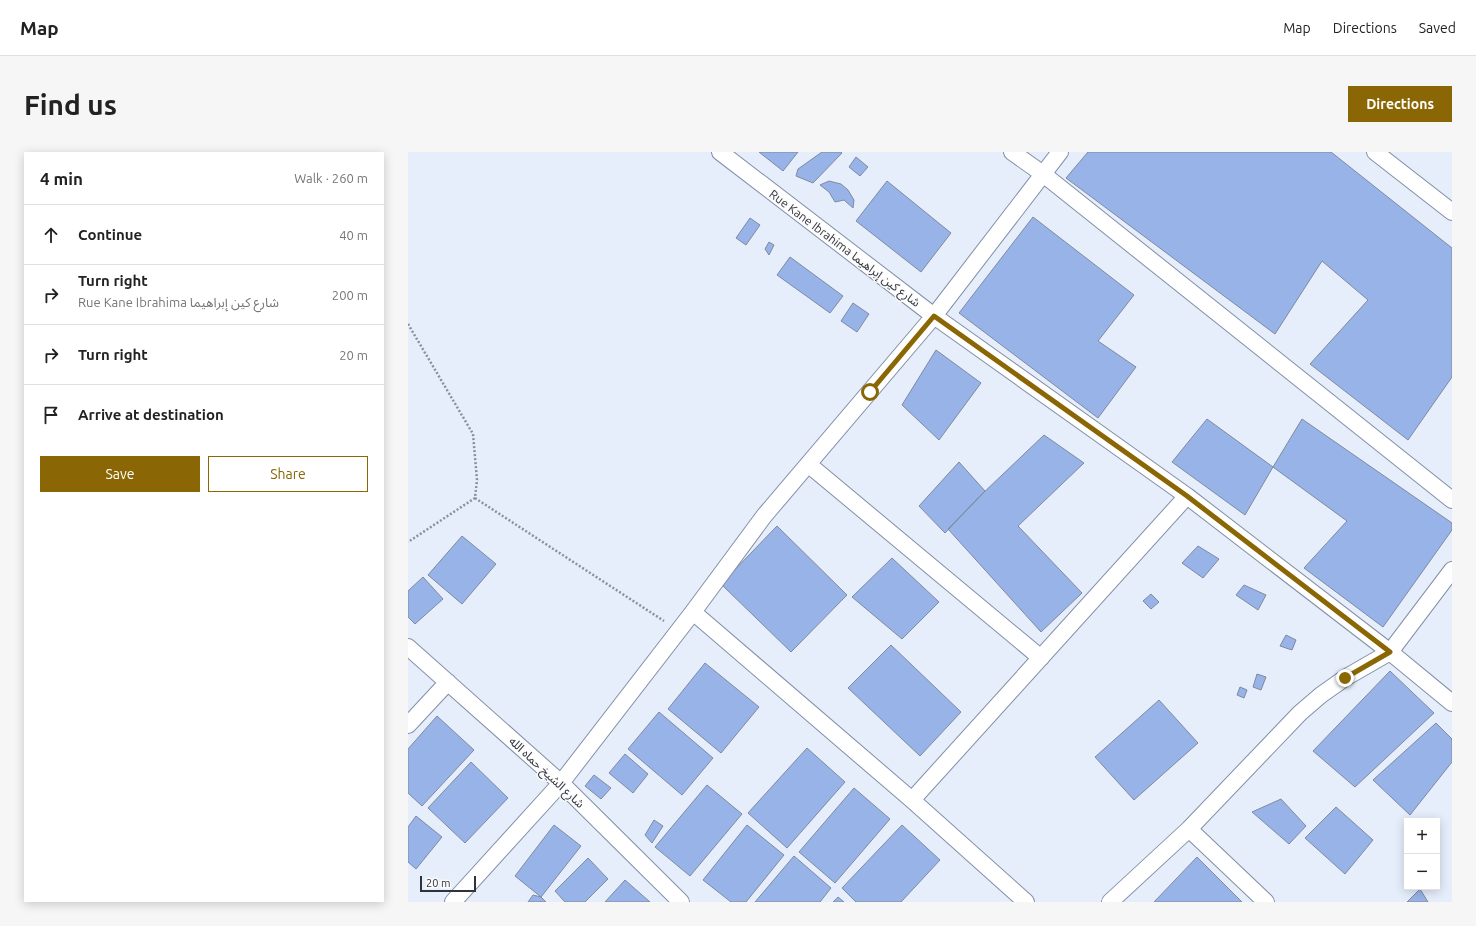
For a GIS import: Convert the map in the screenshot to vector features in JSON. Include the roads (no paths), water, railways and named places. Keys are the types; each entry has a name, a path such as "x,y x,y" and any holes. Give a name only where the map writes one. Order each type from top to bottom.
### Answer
{"street":[{"name":"Rue Kane Ibrahima شارع كين إبراهيما","path":"720,152 934,316 1187,496 1390,652 1452,703"},
{"path":"1012,152 1043,174 1452,500"},
{"path":"453,902 561,783 693,612 764,516 934,316 1060,152"},
{"path":"1375,152 1452,212"},
{"path":"808,464 1041,658"},
{"path":"912,800 1187,496"},
{"path":"1110,902 1189,829 1300,713 1321,695 1345,678 1390,652 1452,570"},
{"path":"693,612 912,800 1026,902"},
{"name":"شارع الشيخ حماه الله","path":"408,646 561,783 681,902"},
{"path":"408,725 448,682"},
{"path":"1189,829 1266,902"}]}
